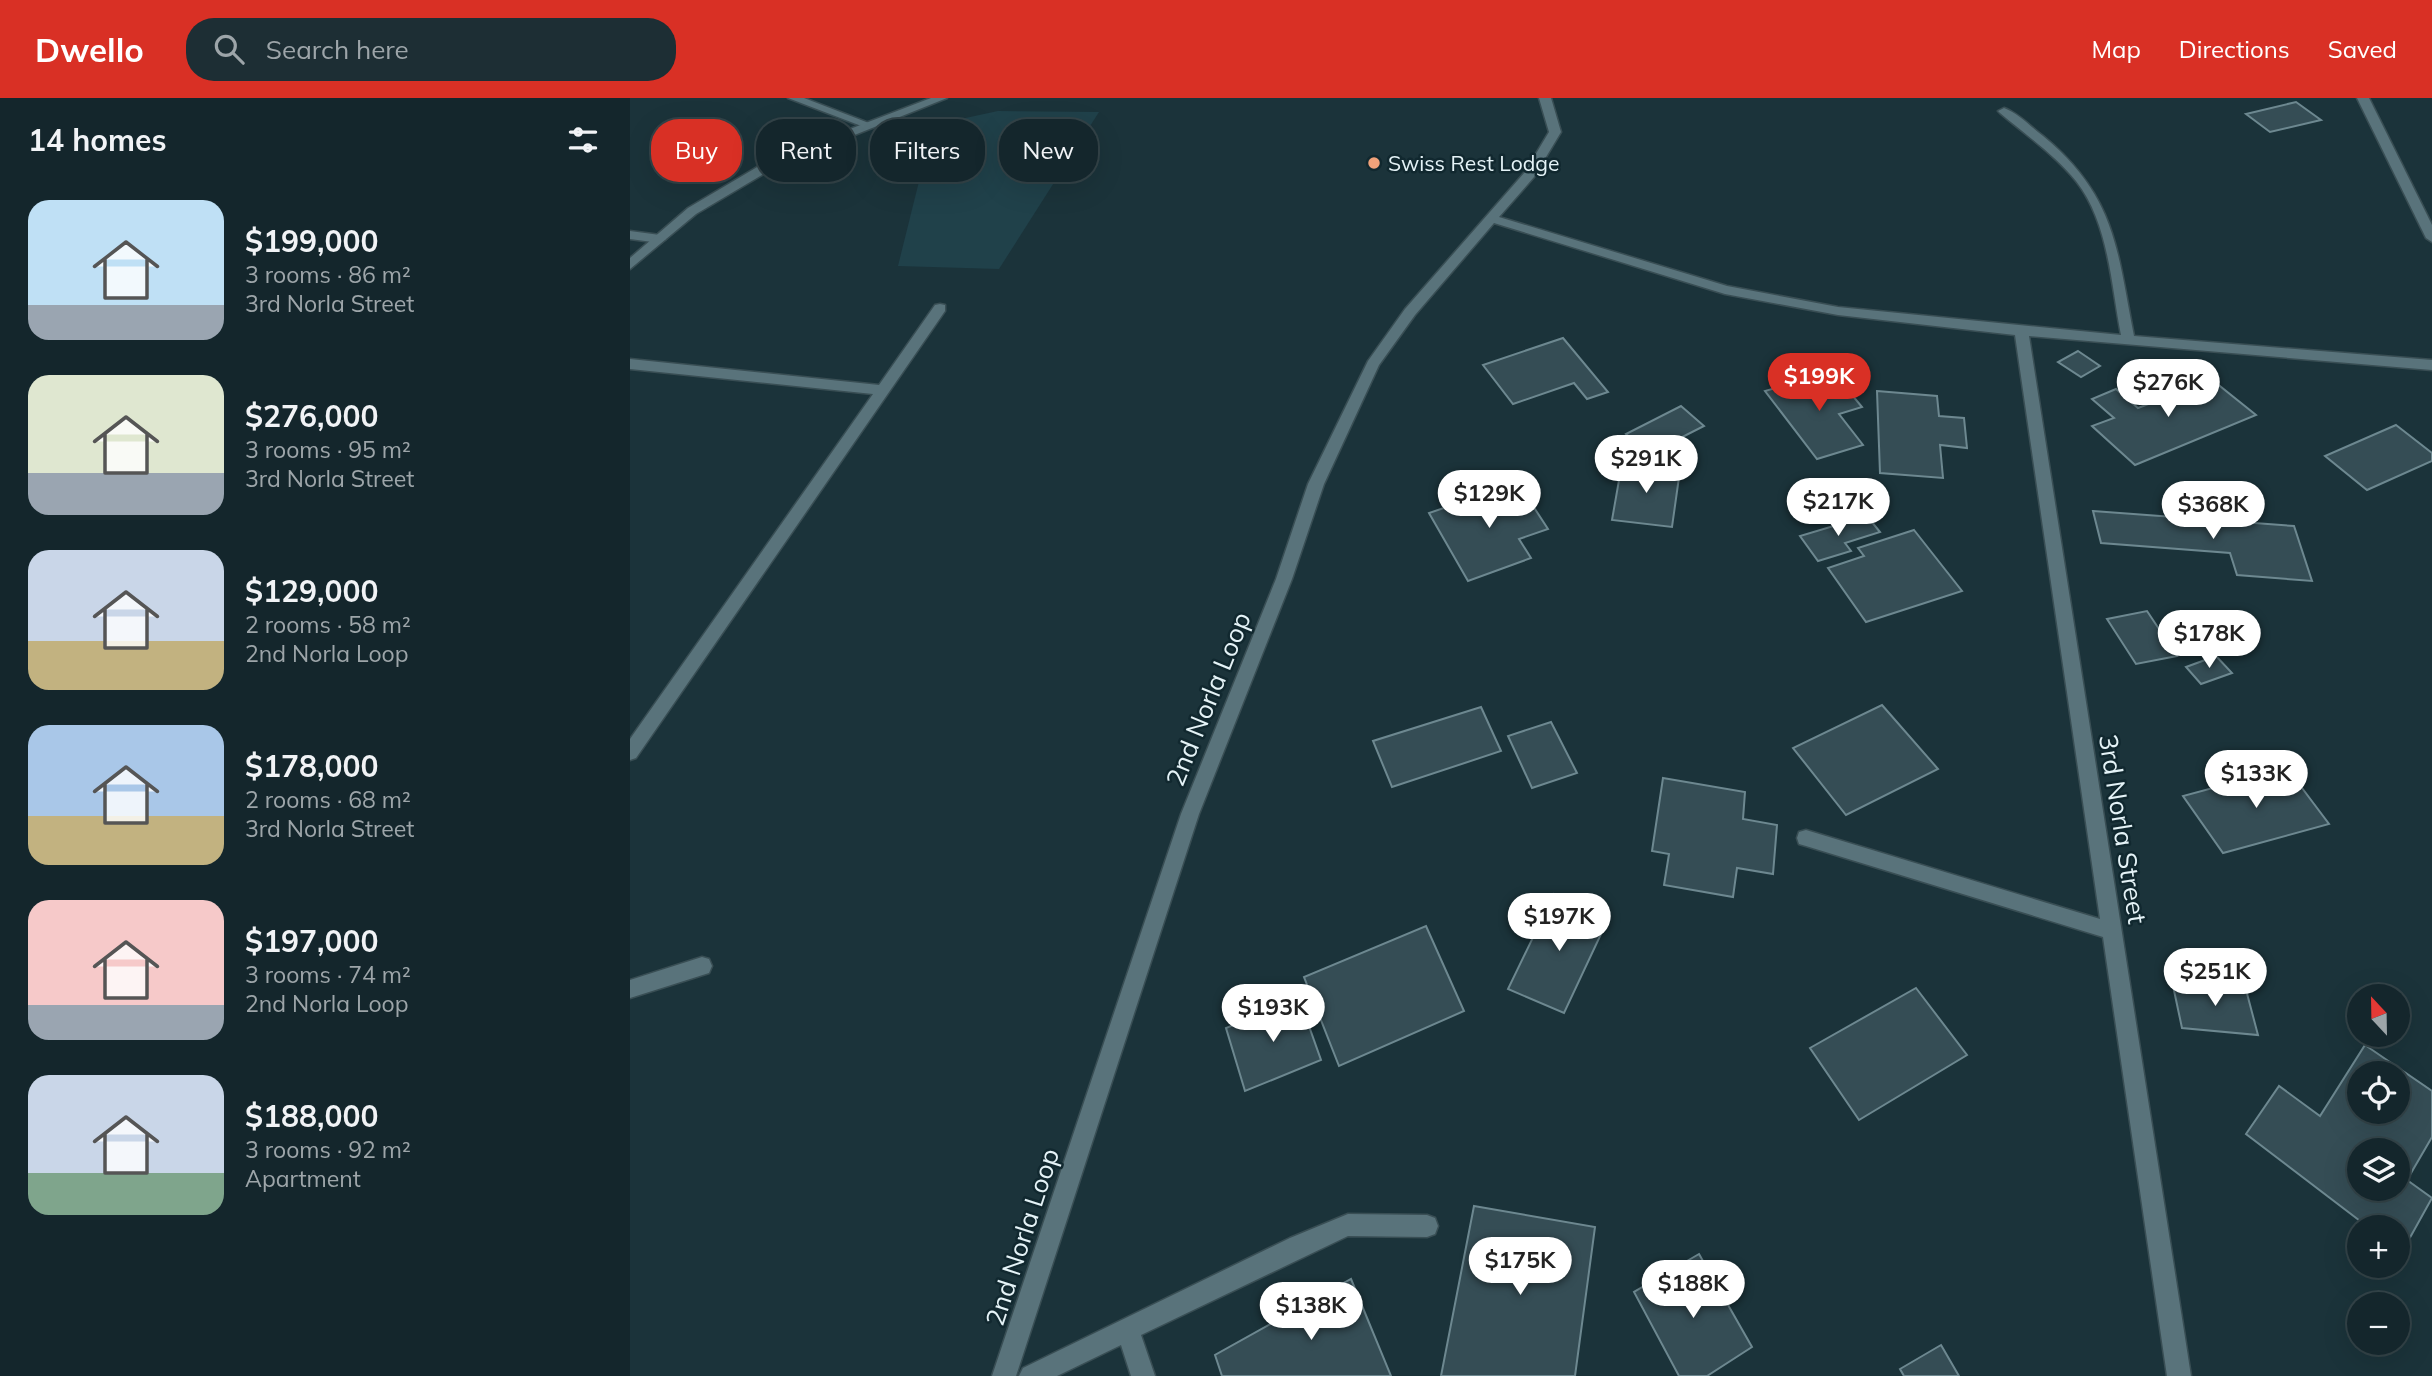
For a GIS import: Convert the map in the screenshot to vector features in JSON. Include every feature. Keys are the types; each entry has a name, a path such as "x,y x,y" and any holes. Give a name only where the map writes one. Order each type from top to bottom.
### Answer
{"street":[{"path":"793,98 868,125"},
{"path":"630,265 692,211 773,163 941,98"},
{"name":"2nd Norla Loop","path":"1004,1376 1190,814 1284,579 1316,484 1373,364 1410,313 1530,173 1555,132 1545,98"},
{"path":"2363,98 2432,238"},
{"path":"2004,111 2065,163 2089,191 2102,220 2128,338"},
{"path":"1492,219 1725,290 1838,311 2021,331 2432,365"},
{"path":"630,235 660,239"},
{"path":"630,753 940,308"},
{"name":"3rd Norla Street","path":"2021,331 2179,1376"},
{"path":"630,364 883,390"},
{"path":"1806,838 2112,931"},
{"path":"630,989 702,966"},
{"path":"1031,1376 1298,1246 1348,1225 1427,1226"},
{"path":"1126,1329 1143,1376"}],"shaded area":[{"path":"998,111 1099,112 1095,119 999,119 999,182 1054,182 999,269 898,266 919,182 985,182 985,119 961,119"}],"building":[{"path":"2296,102 2321,120 2270,132 2246,114"},
{"path":"1563,338 1608,392 1587,399 1574,383 1513,404 1483,365"},
{"path":"2078,351 2100,366 2081,377 2058,362"},
{"path":"1833,372 1862,407 1839,414 1863,445 1817,459 1765,391"},
{"path":"2184,375 2196,385 2211,379 2256,415 2135,465 2092,426 2114,418 2092,399 2116,389 2138,408 2177,393 2165,383"},
{"path":"1877,391 1937,396 1939,416 1964,418 1967,448 1940,445 1943,478 1880,473"},
{"path":"1681,406 1704,426 1649,454 1626,434"},
{"path":"2396,425 2432,453 2432,461 2367,490 2325,456"},
{"path":"1622,463 1680,470 1672,527 1612,520"},
{"path":"1518,483 1548,529 1519,539 1531,558 1468,581 1429,513"},
{"path":"2093,511 2294,526 2312,581 2237,575 2230,553 2101,543"},
{"path":"1867,516 1880,532 1845,543 1851,551 1818,561 1800,536"},
{"path":"1914,530 1962,591 1866,622 1828,568 1864,556 1858,548"},
{"path":"2147,611 2177,656 2136,664 2107,619"},
{"path":"2216,656 2232,673 2201,684 2186,667"},
{"path":"1882,705 1938,769 1846,815 1793,748"},
{"path":"1481,707 1501,751 1392,787 1373,741"},
{"path":"1551,722 1577,773 1532,788 1508,736"},
{"path":"2287,768 2329,824 2223,853 2183,796"},
{"path":"1663,778 1745,792 1743,819 1777,825 1773,874 1737,868 1733,897 1664,885 1669,854 1652,851"},
{"path":"1554,894 1609,917 1564,1013 1508,989"},
{"path":"1426,926 1464,1011 1339,1066 1304,977"},
{"path":"2172,981 2245,986 2258,1035 2182,1028"},
{"path":"1916,988 1967,1055 1859,1120 1810,1048"},
{"path":"1299,998 1321,1060 1245,1091 1226,1028"},
{"path":"2364,1047 2388,1061 2355,1061"},
{"path":"2347,1073 2347,1124 2410,1124 2410,1076 2432,1091 2432,1137 2410,1175 2410,1138 2347,1138 2347,1201 2410,1201 2410,1182 2432,1198 2410,1238 2410,1215 2352,1215 2246,1134 2279,1086 2320,1116"},
{"path":"1474,1206 1595,1227 1575,1376 1441,1376"},
{"path":"1699,1254 1752,1347 1707,1376 1679,1376 1634,1292"},
{"path":"1351,1279 1391,1376 1222,1376 1215,1355"},
{"path":"1941,1345 1959,1376 1904,1376 1900,1369"}],"place":[{"name":"Swiss Rest Lodge","path":"1374,163"}]}
